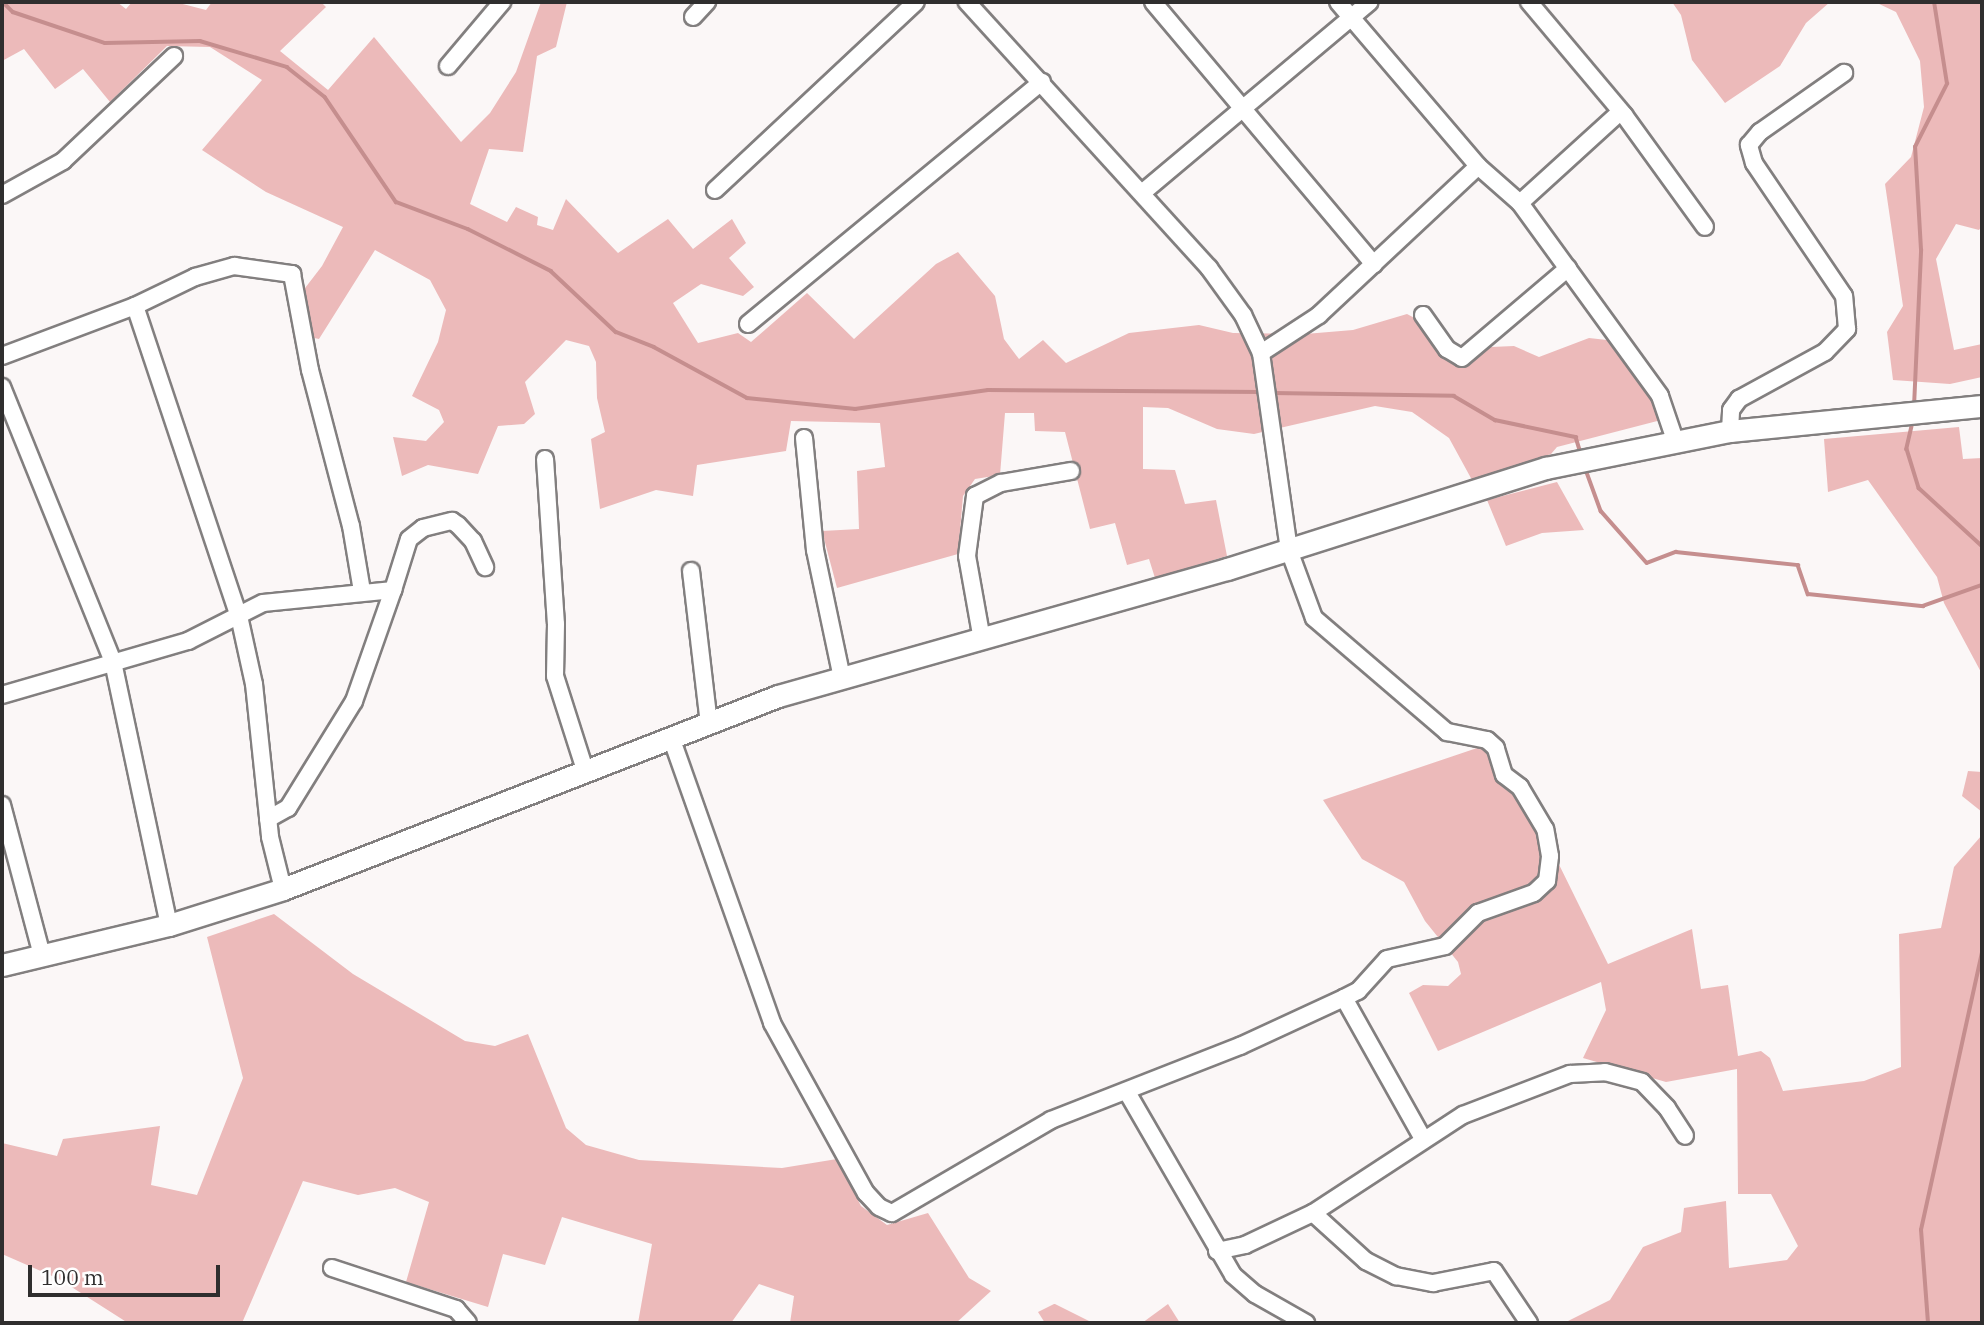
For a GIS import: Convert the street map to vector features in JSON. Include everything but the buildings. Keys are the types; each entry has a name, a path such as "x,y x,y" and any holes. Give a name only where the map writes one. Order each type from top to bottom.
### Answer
{"street":[{"path":"448,66 502,2"},
{"path":"693,17 708,2"},
{"path":"715,190 916,2"},
{"path":"672,740 772,1023 821,1116 878,1207 892,1213 1041,1125 1128,1093 1358,991 1387,960 1445,946 1478,913 1540,890 1548,877 1549,841 1530,801 1502,771 1500,755 1493,744 1447,732 1317,623 1289,550 1261,353 1243,315 1209,268 1142,192 967,2"},
{"path":"1153,2 1374,264"},
{"path":"1338,2 1478,166 1520,204 1660,396 1675,440"},
{"path":"1142,192 1370,2"},
{"path":"1529,2 1619,113 1705,227"},
{"path":"2,195 63,161 174,56"},
{"path":"1730,431 1731,410 1739,399 1825,352 1847,330 1844,296 1754,163 1749,145 1760,132 1844,73"},
{"path":"748,324 1042,82"},
{"path":"1520,204 1619,113"},
{"path":"1261,353 1319,315 1478,166"},
{"path":"2,356 135,306 195,277 234,267 292,274 310,370 351,526 362,590"},
{"path":"1423,315 1447,349 1462,358 1568,268"},
{"path":"135,306 239,616 254,684 268,820 283,889"},
{"path":"2,387 113,662 169,925"},
{"path":"2,965 169,925 283,889 672,740 778,696 982,640 1289,550 1546,468 1730,431 1982,406"},
{"path":"804,439 815,550 842,678"},
{"path":"545,460 556,625 555,676 586,773"},
{"path":"982,640 967,556 975,496 1001,482 1071,471"},
{"path":"268,820 288,808 354,701 409,539 433,526 452,521 466,531 485,567"},
{"path":"691,571 709,724"},
{"path":"2,695 188,641 263,603 362,590 393,590"},
{"path":"2,805 42,955"},
{"path":"1344,998 1423,1139"},
{"path":"1217,1251 1245,1245 1313,1213 1423,1139 1501,1097 1584,1071 1615,1073 1650,1087 1685,1136"},
{"path":"1128,1093 1217,1251 1244,1286 1306,1323"},
{"path":"1313,1213 1366,1261 1396,1276 1433,1283 1494,1271 1529,1323"},
{"path":"332,1268 456,1308 468,1323"}],"shaded area":[{"path":"2,2 117,2 126,9 132,2 175,2 206,10 212,2 321,2 326,7 280,51 328,90 374,37 461,142 490,113 516,72 541,2 567,2 556,47 537,56 523,152 489,149 470,204 507,222 516,207 538,217 537,225 553,230 566,199 618,253 668,219 693,249 732,219 746,243 729,258 754,287 743,296 701,284 673,303 698,343 738,333 751,342 807,293 854,339 936,264 958,252 995,296 1004,339 1019,359 1043,340 1066,363 1129,333 1199,325 1233,333 1305,334 1353,330 1407,314 1422,322 1437,351 1455,366 1491,347 1514,346 1539,357 1589,338 1607,340 1665,419 1557,447 1551,454 1472,480 1449,438 1412,412 1375,406 1254,434 1217,429 1168,408 1143,407 1143,469 1175,470 1185,504 1216,500 1227,556 1155,578 1149,559 1127,565 1115,523 1090,529 1065,432 1035,431 1034,413 1005,413 1000,475 975,479 963,496 958,554 837,588 822,531 859,529 857,471 885,467 880,423 791,421 786,451 697,465 693,496 656,490 600,509 591,439 605,432 597,398 596,362 589,346 566,340 525,382 535,414 524,424 498,426 478,474 428,465 402,476 393,437 426,441 444,422 439,410 412,396 438,342 446,310 430,280 375,250 319,339 300,335 292,305 322,266 343,227 266,192 202,150 262,80 210,47 167,46 110,102 83,69 55,89 24,49 2,61"},
{"path":"1672,2 1830,2 1806,23 1780,66 1725,103 1692,60 1681,15"},
{"path":"1875,2 1982,2 1982,226 1979,230 1956,224 1936,259 1954,350 1982,344 1982,377 1950,384 1893,380 1887,332 1903,306 1885,184 1911,157 1924,107 1920,61 1896,12"},
{"path":"1959,427 1963,459 1982,458 1982,674 1944,603 1937,577 1868,480 1828,492 1824,439"},
{"path":"1557,482 1584,530 1542,533 1506,546 1487,500"},
{"path":"1486,745 1504,753 1608,964 1692,929 1701,989 1728,985 1738,1056 1761,1051 1770,1058 1783,1091 1864,1081 1901,1067 1899,934 1941,928 1954,867 1982,835 1982,1323 1564,1323 1610,1300 1643,1247 1681,1232 1684,1208 1726,1201 1729,1268 1787,1260 1798,1246 1771,1194 1738,1194 1737,1069 1666,1082 1583,1058 1606,1010 1601,982 1438,1051 1409,993 1423,985 1448,986 1461,974 1458,962 1425,921 1404,882 1362,859 1323,800"},
{"path":"1968,771 1982,772 1982,812 1962,796"},
{"path":"274,914 353,974 465,1041 495,1046 528,1034 566,1128 586,1145 639,1160 782,1168 837,1159 861,1206 887,1225 928,1213 969,1278 991,1291 956,1323 790,1323 794,1296 759,1284 731,1323 638,1323 652,1244 562,1217 545,1265 503,1254 488,1307 406,1282 429,1202 395,1188 358,1195 303,1181 242,1323 128,1323 59,1279 2,1254 2,1143 57,1156 63,1139 160,1126 151,1185 197,1195 243,1078 207,937"},
{"path":"1054,1304 1093,1323 1045,1323 1038,1312"},
{"path":"1168,1304 1180,1323 1142,1323"}],"waterway":[{"path":"3,2 13,12 105,43 200,41 287,67 325,97 396,202 468,229 551,271 616,332 654,347 747,398 855,409 988,390 1262,392"},
{"path":"1914,407 1921,250 1915,147 1947,84 1934,2"},
{"path":"1273,393 1454,396 1495,420 1576,437 1581,453"},
{"path":"1913,422 1907,449 1919,488 1982,546"},
{"path":"1585,467 1601,511 1647,563 1676,552 1798,565 1808,594 1923,606 1982,585"},
{"path":"1928,1323 1921,1230 1982,953"}]}
